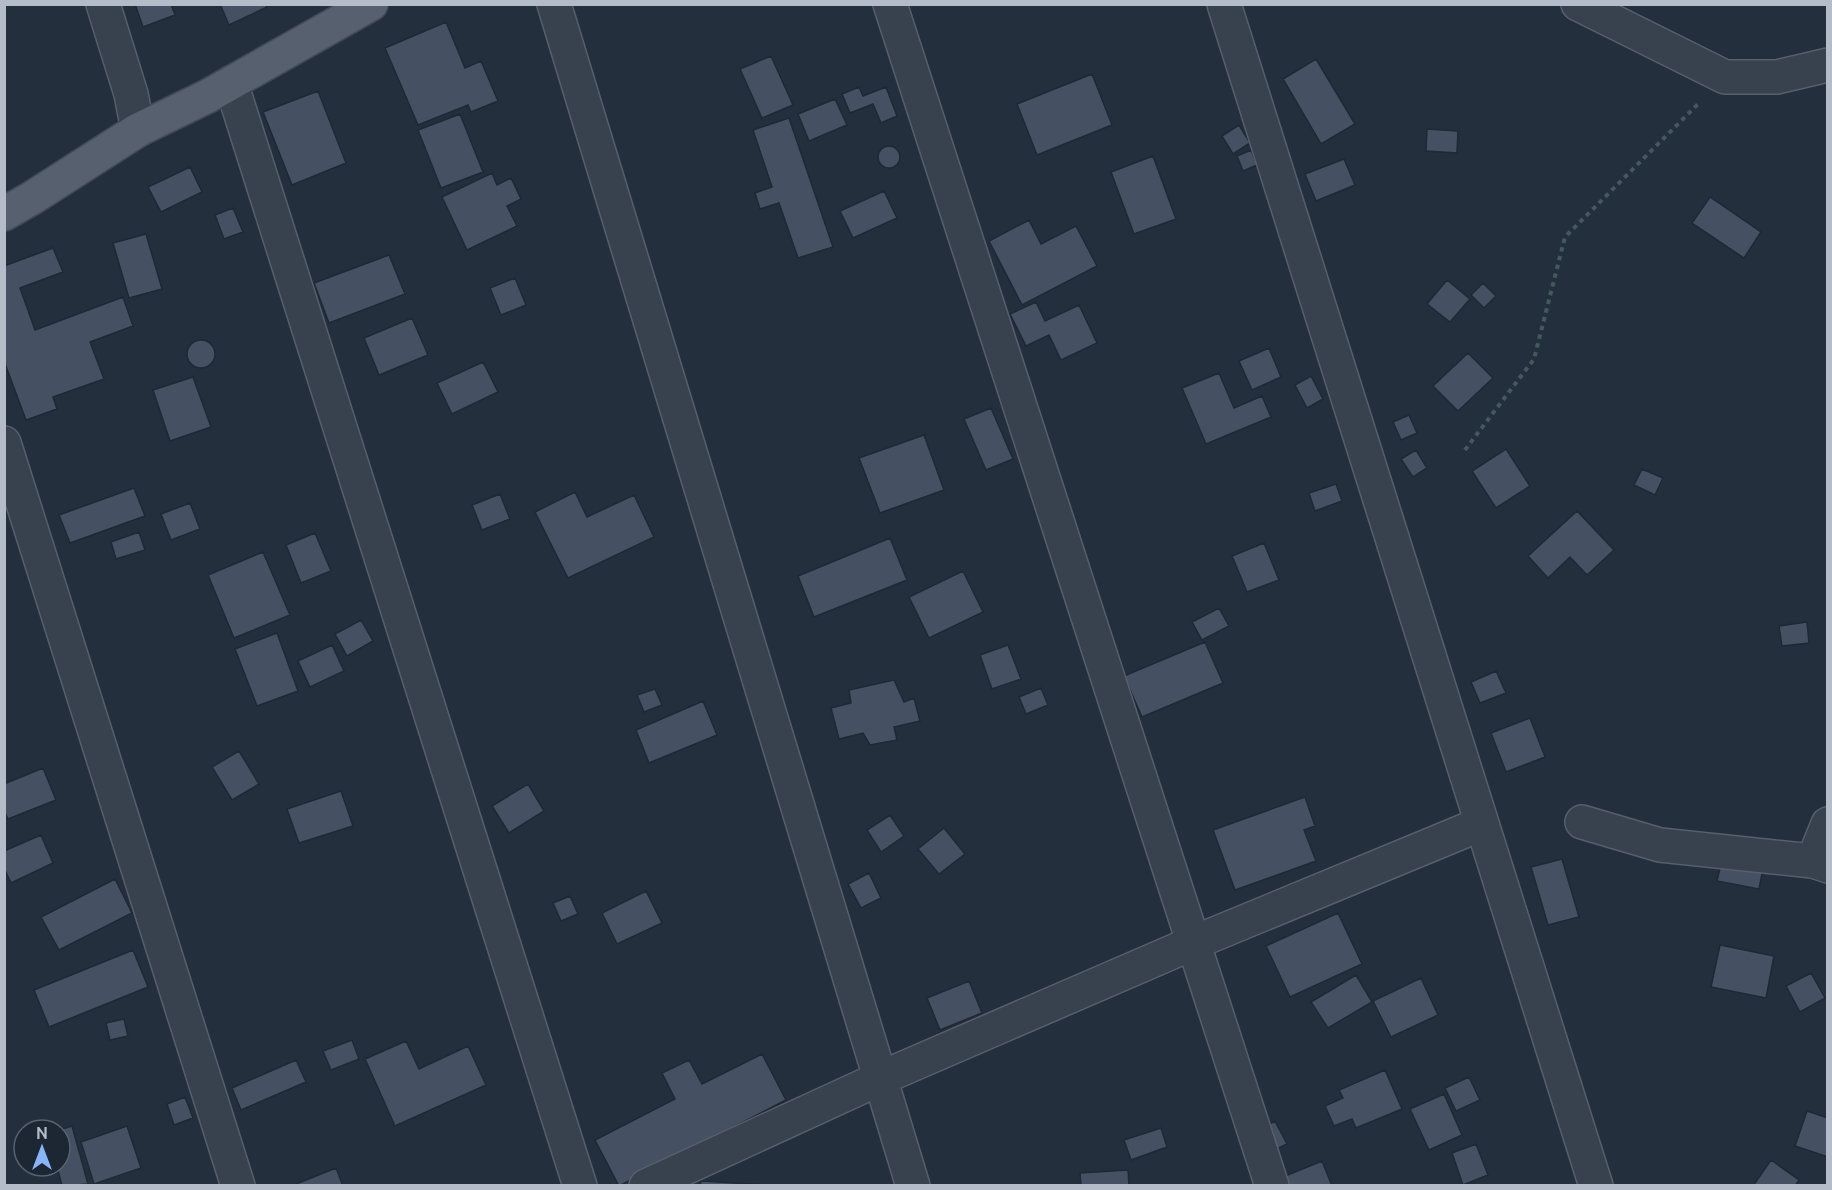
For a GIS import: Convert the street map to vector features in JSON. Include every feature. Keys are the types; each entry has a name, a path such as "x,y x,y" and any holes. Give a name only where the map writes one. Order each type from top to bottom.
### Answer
{"main road":[{"path":"4,214 138,130 208,96 370,4"}],"street":[{"path":"103,4 132,94 138,130"},
{"path":"554,4 914,1185"},
{"path":"890,4 1272,1185"},
{"path":"1224,4 1596,1185"},
{"path":"1578,4 1725,77 1777,77 1827,65"},
{"path":"231,83 580,1185"},
{"path":"4,443 238,1185"},
{"path":"1582,822 1660,845 1820,863 1827,824"},
{"path":"646,1185 881,1078 1193,943 1481,824"}],"path":[{"path":"1465,450 1534,358 1565,237 1725,77"}],"building":[{"path":"135,4 171,4 175,15 143,27"},
{"path":"220,4 265,4 267,7 229,25"},
{"path":"446,22 465,68 481,61 498,101 471,112 468,105 418,125 385,48"},
{"path":"771,56 793,105 762,118 740,69"},
{"path":"1316,59 1355,124 1321,144 1283,79"},
{"path":"1092,74 1112,125 1037,155 1017,104"},
{"path":"859,87 863,96 886,87 897,116 881,123 873,104 850,113 842,94"},
{"path":"318,91 346,163 292,185 263,112"},
{"path":"835,99 847,125 809,141 798,114"},
{"path":"460,114 483,172 441,188 418,130"},
{"path":"789,118 833,247 798,258 779,203 760,209 755,193 772,187 753,130"},
{"path":"1239,125 1250,143 1233,154 1222,136"},
{"path":"1427,129 1458,131 1457,153 1426,151"},
{"path":"889,146 897,149 900,157 897,165 889,168 881,165 878,157 881,149"},
{"path":"1251,150 1257,165 1243,171 1237,156"},
{"path":"1153,156 1176,219 1134,234 1111,172"},
{"path":"1344,159 1355,185 1316,201 1305,174"},
{"path":"190,167 202,192 161,212 148,187"},
{"path":"492,173 497,185 511,178 521,199 507,206 517,226 467,250 442,197"},
{"path":"884,191 897,218 853,238 840,211"},
{"path":"1710,197 1761,232 1744,258 1692,223"},
{"path":"233,208 243,232 224,239 215,215"},
{"path":"1029,220 1041,244 1076,226 1097,266 1022,305 989,241"},
{"path":"146,234 162,289 129,298 113,243"},
{"path":"53,248 63,272 20,288 35,330 123,297 133,326 90,342 104,379 53,397 57,409 26,420 4,361 4,266"},
{"path":"389,255 405,294 329,323 314,283"},
{"path":"515,278 526,305 501,315 490,288"},
{"path":"1447,280 1470,299 1450,322 1427,304"},
{"path":"1483,283 1496,296 1484,308 1471,295"},
{"path":"1036,302 1045,321 1079,305 1097,343 1061,360 1049,335 1026,346 1010,314"},
{"path":"412,318 428,355 379,375 364,338"},
{"path":"201,340 211,344 215,354 211,364 201,368 191,364 187,354 191,344"},
{"path":"1269,348 1281,377 1252,390 1239,361"},
{"path":"1468,353 1493,378 1458,411 1433,386"},
{"path":"483,362 498,392 452,414 437,383"},
{"path":"1219,373 1234,408 1262,396 1271,417 1206,444 1182,388"},
{"path":"1311,376 1323,399 1307,408 1295,385"},
{"path":"193,377 211,427 170,441 153,390"},
{"path":"991,408 1013,459 986,470 964,419"},
{"path":"1409,415 1417,433 1401,440 1393,422"},
{"path":"924,435 944,490 880,513 859,458"},
{"path":"1506,449 1530,486 1496,508 1472,471"},
{"path":"1416,450 1427,468 1413,477 1401,459"},
{"path":"1642,469 1663,478 1655,495 1634,485"},
{"path":"1336,484 1342,501 1315,511 1309,493"},
{"path":"134,488 145,516 70,543 59,515"},
{"path":"575,492 587,517 634,495 654,537 568,578 535,512"},
{"path":"500,494 510,519 482,530 472,505"},
{"path":"190,503 200,529 171,540 161,514"},
{"path":"1577,511 1614,550 1587,575 1570,557 1548,578 1528,556"},
{"path":"139,532 145,550 116,559 111,542"},
{"path":"315,533 331,571 301,583 286,545"},
{"path":"890,538 907,580 814,617 798,576"},
{"path":"1264,543 1279,580 1247,592 1232,556"},
{"path":"263,552 290,615 234,638 208,575"},
{"path":"963,571 983,612 929,638 909,597"},
{"path":"1219,608 1229,626 1202,640 1192,622"},
{"path":"361,620 373,641 347,656 335,634"},
{"path":"1807,622 1809,643 1782,646 1779,626"},
{"path":"277,633 298,691 257,706 235,649"},
{"path":"1205,642 1223,683 1142,717 1124,676"},
{"path":"332,645 344,671 310,687 298,661"},
{"path":"1008,645 1021,679 992,689 980,655"},
{"path":"1496,671 1506,693 1480,703 1471,682"},
{"path":"894,680 904,702 914,698 920,721 894,727 897,740 870,745 863,733 839,739 831,708 851,703 849,690"},
{"path":"1041,688 1048,705 1026,714 1019,697"},
{"path":"655,689 662,705 644,712 637,695"},
{"path":"703,701 717,735 649,763 636,730"},
{"path":"1530,718 1545,757 1506,772 1491,733"},
{"path":"239,751 259,784 232,800 212,767"},
{"path":"43,768 56,800 8,819 4,811 4,784"},
{"path":"528,784 544,811 509,833 492,806"},
{"path":"341,791 353,826 299,843 287,809"},
{"path":"1305,797 1315,826 1304,830 1316,861 1235,890 1213,830"},
{"path":"890,815 904,836 881,852 867,830"},
{"path":"944,828 965,854 939,874 918,849"},
{"path":"41,835 53,863 11,883 4,868 4,851"},
{"path":"1562,859 1579,917 1548,925 1531,867"},
{"path":"1722,860 1763,869 1759,889 1717,881"},
{"path":"869,873 881,898 861,908 848,884"},
{"path":"115,879 132,913 59,950 41,917"},
{"path":"646,891 662,923 617,944 602,913"},
{"path":"570,896 578,914 561,921 553,903"},
{"path":"1338,913 1362,964 1290,997 1266,946"},
{"path":"1720,945 1774,956 1766,998 1711,987"},
{"path":"133,950 148,987 49,1027 34,990"},
{"path":"1811,973 1825,998 1800,1012 1786,986"},
{"path":"1356,975 1372,1002 1328,1028 1311,1002"},
{"path":"1421,978 1438,1015 1391,1037 1373,1001"},
{"path":"969,981 982,1013 940,1030 927,998"},
{"path":"124,1019 128,1036 110,1040 106,1023"},
{"path":"352,1040 359,1059 331,1070 323,1051"},
{"path":"406,1041 419,1069 468,1046 486,1085 395,1126 365,1059"},
{"path":"762,1054 786,1100 619,1186 595,1140 675,1099 662,1073 689,1060 702,1084"},
{"path":"296,1060 306,1082 241,1110 232,1088"},
{"path":"1385,1070 1402,1109 1356,1128 1352,1119 1334,1126 1325,1106 1343,1098 1339,1090"},
{"path":"1469,1077 1480,1100 1456,1111 1445,1088"},
{"path":"1444,1094 1462,1135 1429,1150 1410,1109"},
{"path":"185,1097 193,1118 174,1125 167,1104"},
{"path":"1807,1111 1828,1118 1828,1157 1795,1146"},
{"path":"1275,1121 1287,1144 1270,1152 1258,1131"},
{"path":"72,1126 88,1184 62,1186 60,1178 72,1178"},
{"path":"127,1126 141,1168 94,1184 81,1142"},
{"path":"1161,1128 1167,1147 1131,1160 1124,1140"},
{"path":"1476,1144 1488,1175 1463,1185 1452,1153"},
{"path":"1771,1160 1799,1180 1795,1186 1753,1186"},
{"path":"1322,1161 1332,1186 1281,1186 1278,1179"},
{"path":"336,1168 343,1186 291,1186"},
{"path":"1128,1170 1129,1186 1081,1186 1080,1173"},
{"path":"701,1181 785,1186 700,1186"}]}
